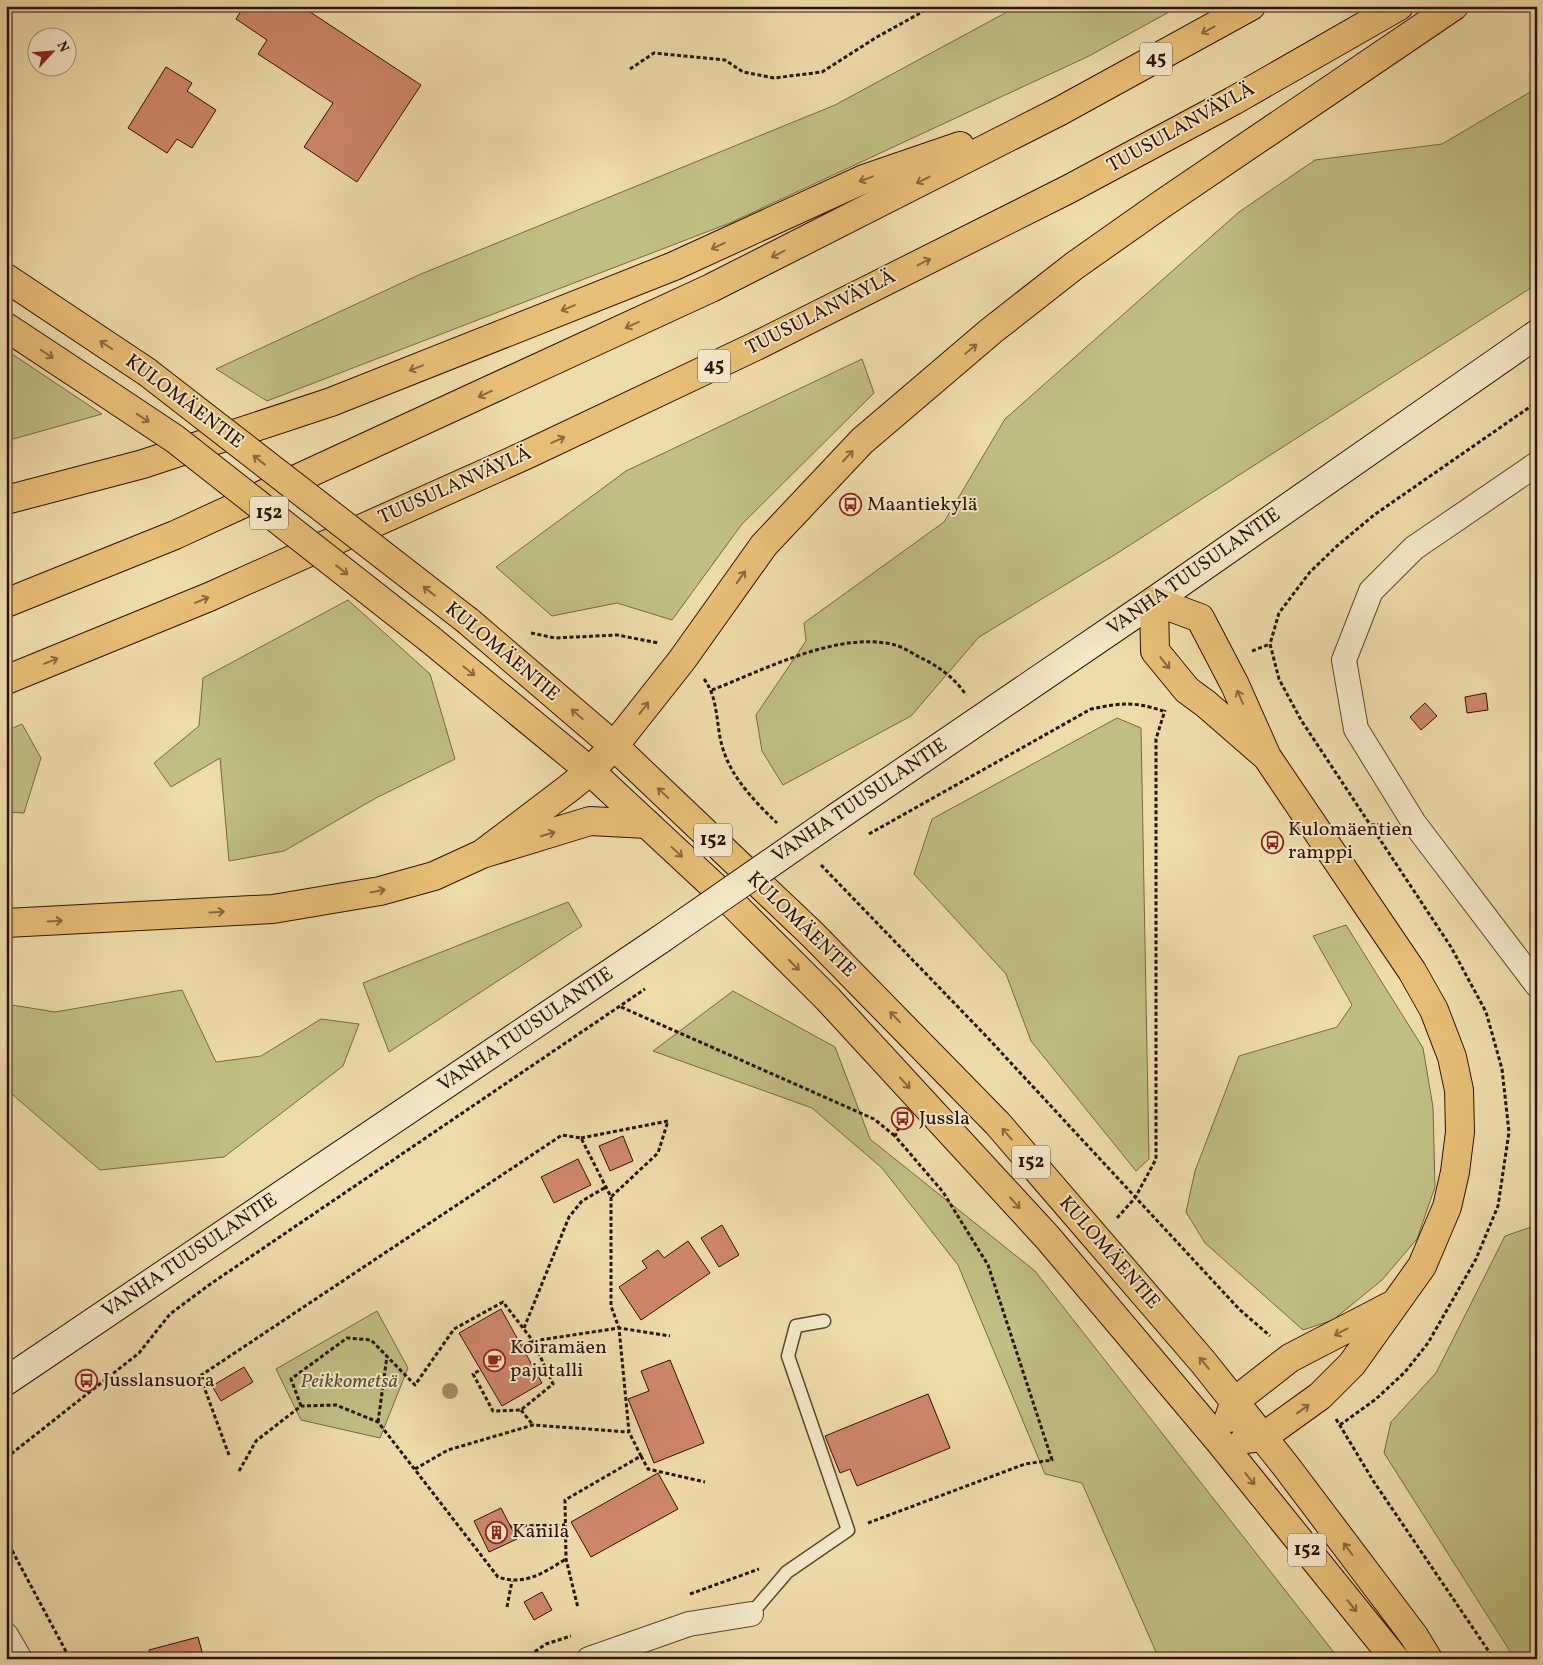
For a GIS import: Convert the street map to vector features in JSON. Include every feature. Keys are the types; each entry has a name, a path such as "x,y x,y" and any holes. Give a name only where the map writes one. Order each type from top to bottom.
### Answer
{"main road":[{"name":"45","path":"6,603 175,535 711,288 1060,111 1251,6"},
{"name":"TUUSULANVÄYLÄ","path":"6,680 209,598 528,454 747,350 1067,190 1233,101 1399,6"},
{"path":"482,854 590,770 614,746 682,660 764,545 862,441 991,331 1074,266 1454,6"},
{"path":"6,500 143,464 331,402 674,266 864,179 1060,111"},
{"name":"KULOMÄENTIE","path":"6,278 147,372 468,621 614,746 813,935 991,1117 1235,1401 1428,1659"},
{"name":"KULOMÄENTIE","path":"6,327 175,440 431,640 590,770 734,904 828,999 1048,1238 1220,1442 1395,1659"},
{"name":"VANHA TUUSULANTIE","path":"6,1381 662,939 1537,334"},
{"path":"1267,758 1206,704 1187,690 1155,650 1154,600 1200,618 1231,678 1267,758 1412,971 1434,1010 1452,1057 1459,1090 1460,1132 1455,1172 1447,1207 1422,1266 1399,1301 1352,1364 1320,1396 1263,1437 1220,1442 1235,1401 1290,1358 1399,1301"},
{"path":"6,923 273,909 380,891 434,876 482,854 590,821 647,824"}],"street":[{"path":"1537,464 1414,548 1371,591 1344,660 1356,729 1414,823 1537,985"},
{"path":"590,1659 689,1624 751,1614"},
{"path":"6,1635 20,1659"}],"lane":[{"path":"751,1614 788,1572 848,1530 788,1356 796,1326 824,1321"}],"path":[{"path":"630,69 654,54 725,60 743,72 774,78 822,72 877,37 933,6"},
{"path":"1270,644 1279,613 1310,572 1337,546 1374,515 1537,402"},
{"path":"527,632 555,638 618,635 660,643 702,676 712,690 723,752 737,779 778,824"},
{"path":"712,690 834,646 861,641 896,645 937,665 962,689 981,719"},
{"path":"864,837 1090,709 1123,703 1143,704 1164,711 1156,739 1158,1106 1156,1158 1135,1198 1116,1219"},
{"path":"819,864 986,1036 1239,1309 1267,1332 1290,1358"},
{"path":"6,1458 133,1358 170,1314 209,1285 650,985"},
{"path":"621,1006 874,1119 895,1136 943,1192 988,1265 1052,1460 1025,1464 848,1530"},
{"path":"895,1136 902,1119 918,1097"},
{"path":"230,1455 200,1376 562,1135 581,1138 668,1121 658,1154 611,1197"},
{"path":"581,1138 611,1197 611,1306 620,1328 629,1432 648,1469 705,1482"},
{"path":"524,1328 569,1217 582,1201 606,1187"},
{"path":"301,1406 291,1379 347,1338 371,1340 415,1386 454,1329 503,1302 534,1341 553,1384 521,1410 493,1411 473,1374 480,1370"},
{"path":"522,1346 534,1341 620,1328 670,1336"},
{"path":"378,1422 386,1356"},
{"path":"1320,1396 1340,1425 1374,1482 1494,1659"},
{"path":"238,1471 256,1441 301,1406 336,1405 378,1422 498,1577 512,1581 532,1579 566,1559"},
{"path":"521,1410 533,1425"},
{"path":"415,1468 448,1450 533,1425 629,1432"},
{"path":"578,1608 566,1559 565,1500 641,1456"},
{"path":"510,1526 565,1525"},
{"path":"6,1538 70,1659"},
{"path":"506,1607 512,1581"}],"green space":[{"path":"1018,6 1180,6 1089,56 730,223 267,401 216,369 421,274 835,105"},
{"path":"1537,88 1537,284 1116,554 979,637 911,716 783,785 762,751 756,715 806,641 804,623 944,522 1005,419 1239,212 1315,160 1442,144"},
{"path":"6,350 102,414 6,441"},
{"path":"862,359 874,393 742,524 672,620 617,603 552,616 496,567 626,471"},
{"path":"348,600 430,674 455,759 376,798 284,851 229,861 220,758 171,787 154,763 199,726 203,678"},
{"path":"1117,718 1141,728 1149,1159 1136,1171 1031,1041 1006,974 914,874 932,819"},
{"path":"22,724 41,758 24,813 6,812 6,731"},
{"path":"568,902 582,926 389,1052 363,983"},
{"path":"1346,925 1423,1048 1433,1107 1435,1187 1417,1239 1382,1280 1333,1320 1303,1330 1205,1243 1186,1212 1195,1171 1239,1056 1337,1027 1352,1005 1313,936"},
{"path":"182,990 216,1062 261,1056 321,1019 359,1024 343,1066 224,1157 100,1170 6,1089 6,1004 55,1012"},
{"path":"733,991 835,1047 870,1139 1035,1271 1339,1659 1159,1659 1082,1483 1045,1474 958,1265 882,1168 812,1108 653,1051"},
{"path":"1537,1225 1537,1659 1515,1659 1384,1453 1391,1422 1436,1373 1505,1236"},
{"name":"Peikkometsä","path":"377,1311 408,1368 380,1438 301,1420 276,1369"}],"building":[{"path":"244,6 301,6 421,85 357,182 304,147 333,103 258,54 267,40 236,19"},
{"path":"166,67 192,83 187,91 216,110 192,148 177,139 167,153 128,128"},
{"path":"1486,693 1488,710 1467,713 1465,697"},
{"path":"1425,703 1437,716 1421,730 1410,717"},
{"path":"623,1136 633,1161 610,1171 599,1146"},
{"path":"578,1159 591,1185 554,1203 541,1177"},
{"path":"722,1225 739,1255 719,1267 701,1238"},
{"path":"688,1241 710,1273 641,1320 619,1287 647,1268 642,1261 658,1250 664,1258"},
{"path":"501,1309 542,1383 502,1406 459,1333"},
{"path":"670,1360 704,1443 654,1463 628,1399 649,1391 641,1371"},
{"path":"244,1367 253,1382 221,1401 212,1386"},
{"path":"928,1394 950,1448 857,1486 850,1469 840,1473 825,1436"},
{"path":"658,1473 678,1509 591,1557 571,1522"},
{"name":"Kanila","path":"501,1508 517,1539 489,1552 474,1521"},
{"path":"542,1592 552,1610 534,1620 524,1602"},
{"path":"198,1637 204,1659 151,1659 149,1650"}],"place":[{"name":"Maantiekylä","path":"851,505"},
{"name":"Kulomäentien ramppi","path":"1272,842"},
{"name":"Jussla","path":"903,1119"},
{"name":"Koiramäen pajutalli","path":"494,1360"},
{"name":"Jusslansuora","path":"87,1381"},
{"name":"Kanila","path":"496,1532"}]}
